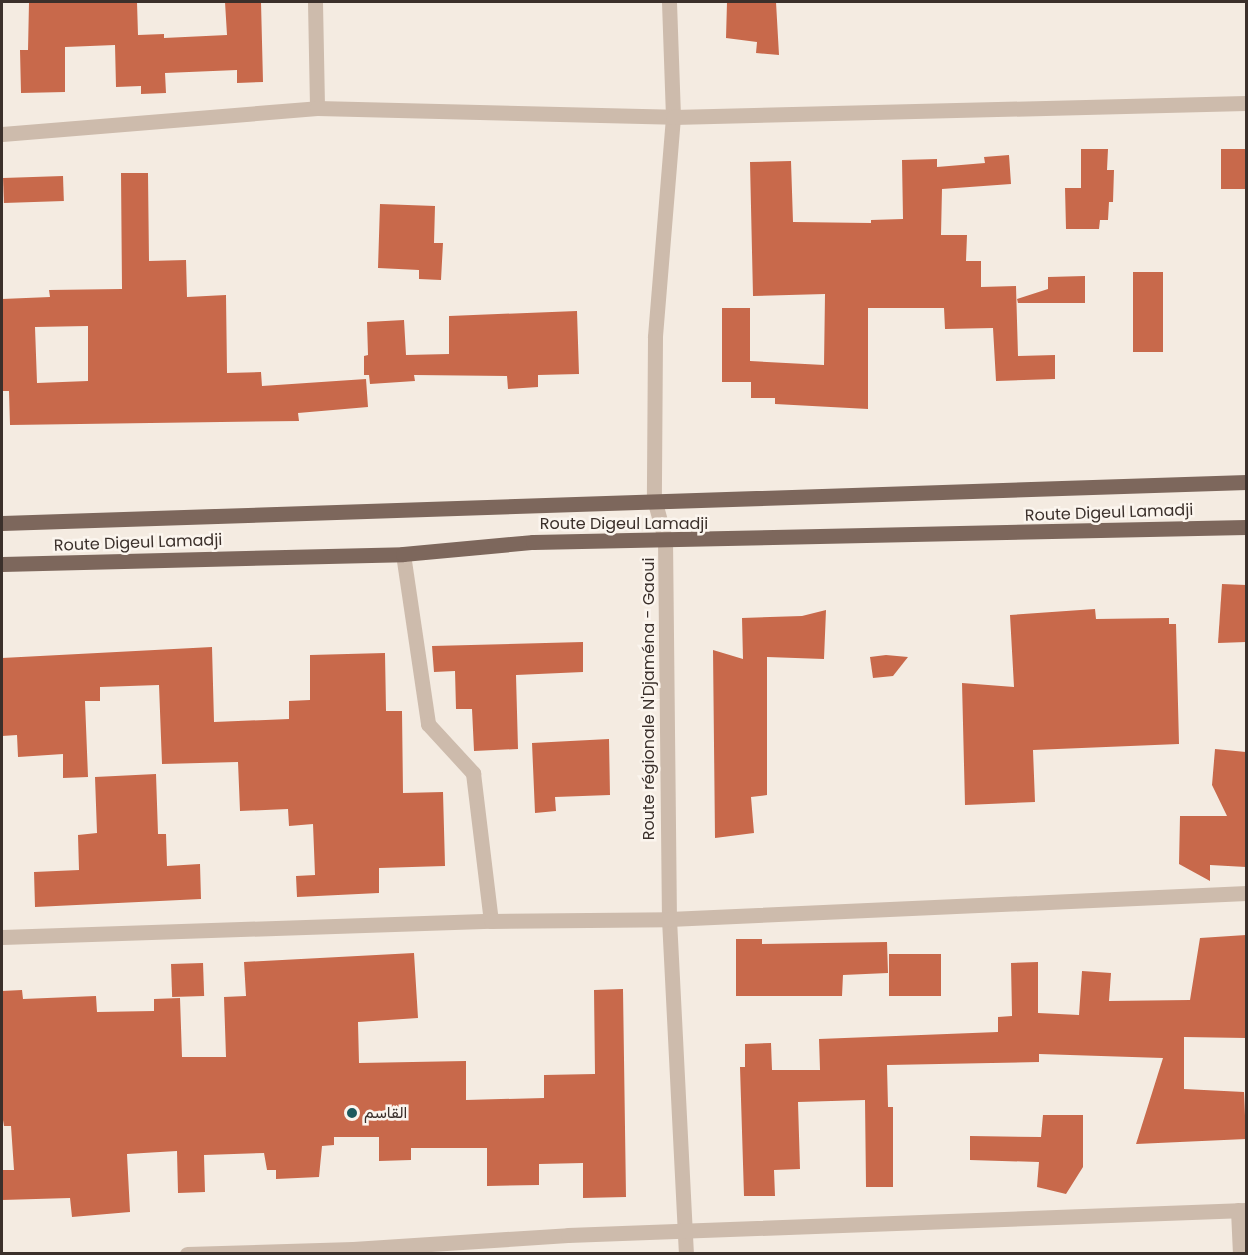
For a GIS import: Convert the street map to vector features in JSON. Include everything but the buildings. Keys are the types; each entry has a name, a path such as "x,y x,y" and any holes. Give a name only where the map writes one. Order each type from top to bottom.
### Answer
{"main road":[{"name":"Route Digeul Lamadji","path":"2,523 654,499 1246,482"},
{"name":"Route Digeul Lamadji","path":"2,564 403,554 533,542 665,539 719,541 1246,527"}],"street":[{"path":"315,2 316,108"},
{"name":"Route régionale N'Djaména - Gaoui","path":"669,2 673,117 655,337 654,499 665,539 669,919 686,1254"},
{"path":"2,134 316,108 673,117 1246,103"},
{"path":"403,554 428,724 473,773 490,921"},
{"path":"2,937 490,921 669,919 1246,893"},
{"path":"187,1254 353,1251 568,1235 1242,1210 1240,1254"}],"place":[{"name":"القاسم","path":"352,1113"}]}
